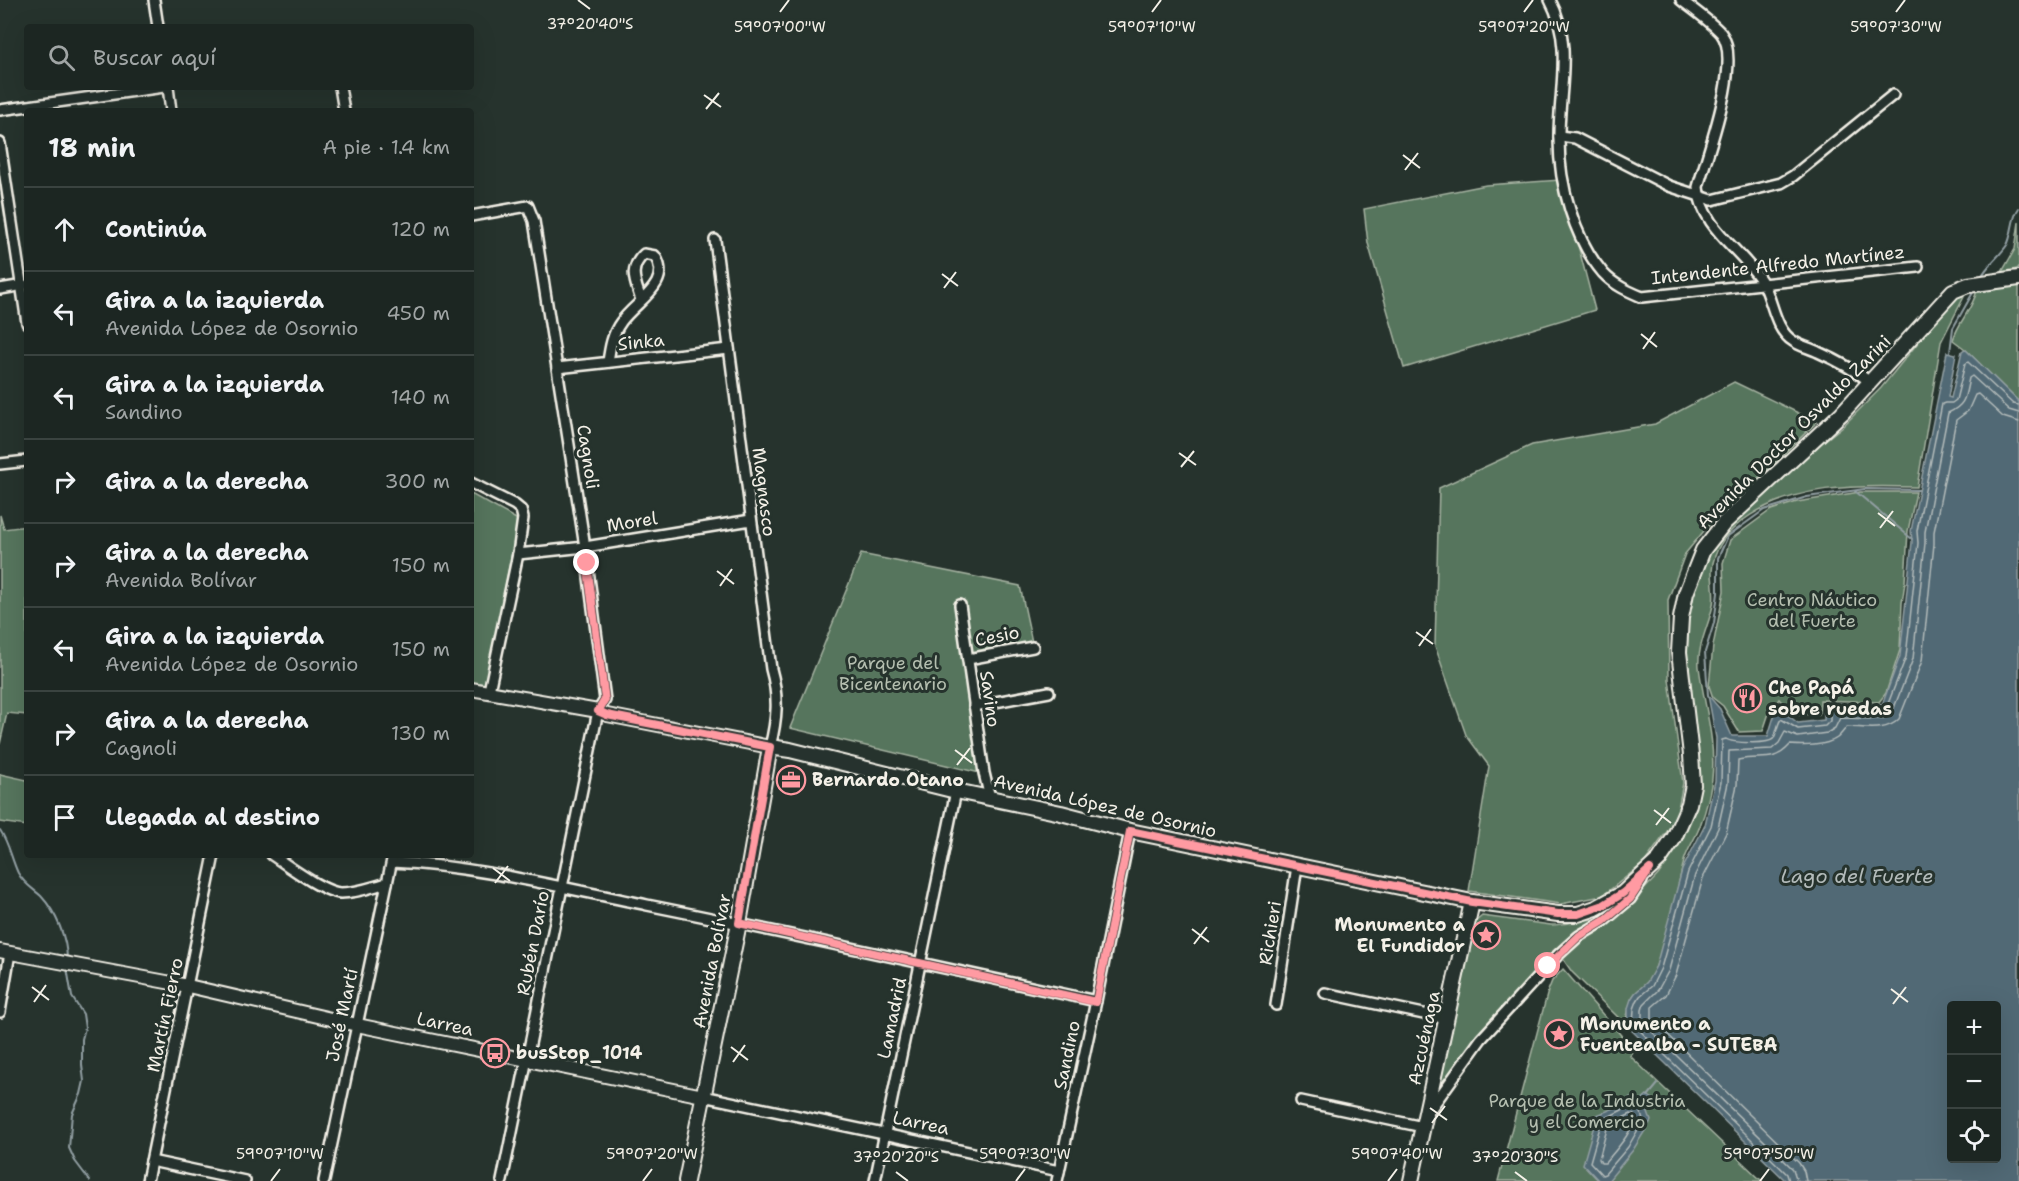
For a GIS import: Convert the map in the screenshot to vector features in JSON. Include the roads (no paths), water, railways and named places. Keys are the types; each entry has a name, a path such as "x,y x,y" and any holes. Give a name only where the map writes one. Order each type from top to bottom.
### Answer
{"main road":[{"name":"Avenida Doctor Osvaldo Zarini","path":"1650,869 1674,838 1689,804 1693,785 1679,652 1681,618 1686,592 1703,550 1724,523 1819,436 1950,294 1957,288 1968,285 2019,278"},
{"name":"Avenida López de Osornio","path":"770,747 1061,813 1130,831 1472,902 1534,912 1578,914 1596,908 1613,900 1650,869"},
{"name":"Avenida Bolívar","path":"686,1181 739,923 770,747"},
{"name":"Azcuénaga","path":"1411,1181 1472,902"}],"street":[{"path":"154,0 158,24"},
{"path":"1550,0 1559,18 1564,71 1559,136 1575,138 1670,186 1712,200 1781,183 1793,176 1893,96"},
{"path":"1681,0 1722,34 1728,50 1729,63 1724,96 1698,187 1704,211 1716,229 1764,285 1784,333 1793,342 1818,351 1870,382"},
{"path":"0,110 144,90"},
{"path":"167,90 170,108"},
{"path":"340,90 344,108"},
{"name":"Intendente Alfredo Martínez","path":"1559,136 1561,180 1580,237 1604,274 1623,289 1642,297 1918,267"},
{"path":"0,143 4,208 24,285 0,289"},
{"name":"Cagnoli","path":"474,215 528,206 534,221 585,547 605,700 598,711"},
{"name":"Magnasco","path":"715,240 771,669 776,685 777,721 770,747"},
{"path":"608,362 614,333 621,321 641,300 661,277 661,265 655,256 644,254 637,261 634,270 641,300"},
{"name":"Sinka","path":"557,368 729,349"},
{"path":"0,464 24,461"},
{"path":"474,484 515,505 521,510 524,518 489,691"},
{"name":"Morel","path":"518,554 585,547 751,520"},
{"name":"Savino","path":"960,605 984,773 990,798"},
{"name":"Cesio","path":"968,659 1033,646"},
{"name":"Avenida López de Osornio","path":"474,689 598,711 607,715 770,747"},
{"path":"974,706 1049,692"},
{"name":"Rubén Darío","path":"502,1181 598,711"},
{"name":"Lamadrid","path":"875,1181 956,791"},
{"name":"Sandino","path":"1058,1176 1130,831"},
{"name":"Martín Fierro","path":"147,1181 213,858"},
{"path":"277,858 325,888 339,894 387,883"},
{"path":"392,858 515,878 739,923 1096,1002"},
{"name":"José Martí","path":"324,1181 392,858"},
{"name":"Richieri","path":"1276,1005 1297,866"},
{"name":"Avenida Doctor Osvaldo Zarini","path":"1424,1121 1481,1040 1558,955 1579,936 1604,921 1630,899 1650,869"},
{"path":"0,1011 5,952"},
{"name":"Larrea","path":"5,952 188,986 357,1025 885,1133 1058,1176"},
{"path":"1325,993 1446,1019"},
{"path":"1301,1101 1424,1121"},
{"path":"151,1161 245,1181"}],"water":[{"name":"Lago del Fuerte","path":"1965,349 2019,402 2019,1181 1786,1181 1624,1023 1628,1017 1631,999 1647,982 1656,966 1682,870 1705,825 1715,781 1716,738 1708,695 1720,709 1732,736 1768,736 1777,707 1798,723 1824,720 1824,703 1882,705 1900,656 1912,542 1911,531 1947,352 1956,354 1948,397 1951,398 1962,351"},
{"path":"1647,1095 1653,1099 1647,1110 1651,1121 1633,1150 1608,1181 1599,1181 1583,1164 1597,1115 1619,1106 1629,1098 1639,1102"}],"waterway":[{"path":"1980,279 2007,245 2019,208"},
{"path":"1950,352 1953,328 1975,289"},
{"path":"1708,695 1705,652 1714,623 1718,593 1718,558 1728,536 1764,510 1807,497 1865,489 1919,490"},
{"path":"1855,491 1912,539"},
{"path":"0,830 20,877 41,896 56,917 63,934 67,960"},
{"path":"67,968 72,997 83,1014 85,1028 82,1039 84,1081 72,1114 69,1148 75,1161 90,1181"},
{"path":"1648,1096 1658,1084"}],"place":[{"name":"Che Papá sobre ruedas","path":"1747,698"},
{"name":"Bernardo Otano","path":"791,780"},
{"name":"Monumento a El Fundidor","path":"1486,935"},
{"name":"Monumento a Fuentealba - SUTEBA","path":"1559,1034"},
{"name":"busStop_1014","path":"495,1053"}],"park label":[{"name":"Centro Náutico del Fuerte","path":"1812,610"},
{"name":"Parque del Bicentenario","path":"893,673"},
{"name":"Parque de la Industria y el Comercio","path":"1587,1111"}]}
